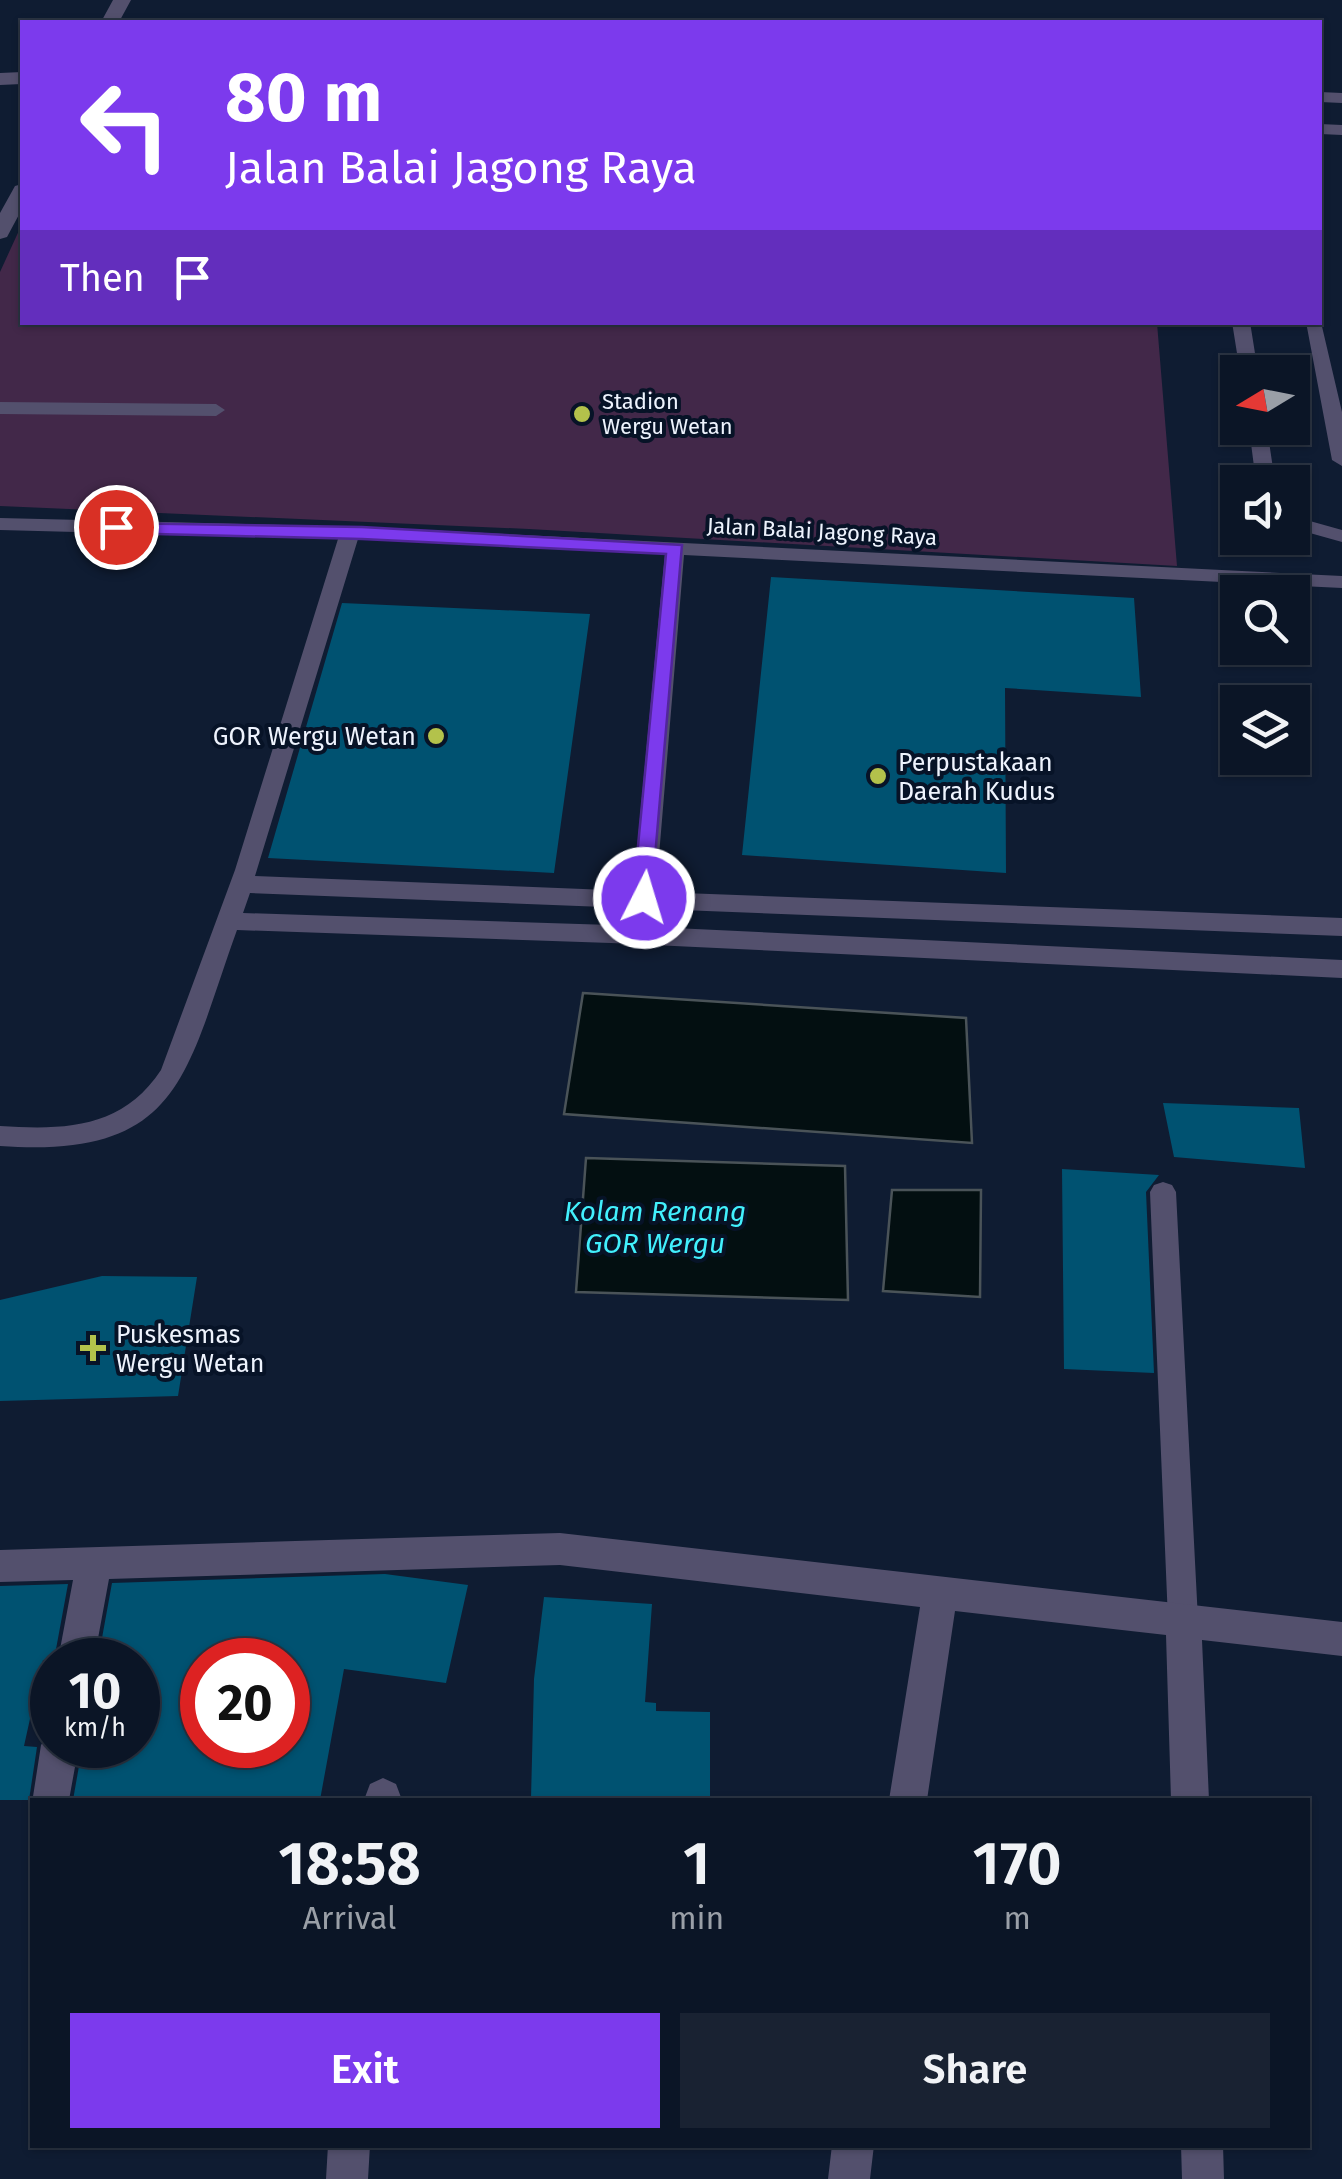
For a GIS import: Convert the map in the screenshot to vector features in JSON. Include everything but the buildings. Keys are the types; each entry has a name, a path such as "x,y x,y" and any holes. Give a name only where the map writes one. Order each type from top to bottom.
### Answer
{"street":[{"path":"0,234 20,194"},
{"path":"0,1566 560,1550 1342,1639"},
{"path":"80,1638 94,1562"},
{"path":"908,1798 940,1591"},
{"path":"1183,1619 1190,1798"},
{"path":"50,1798 56,1768"},
{"path":"346,2179 349,2148"},
{"path":"849,2179 852,2148"},
{"path":"1202,2148 1203,2179"}],"lane":[{"path":"1322,320 1342,460"},
{"path":"1241,325 1246,355"},
{"path":"0,408 216,410"},
{"name":"Jalan Balai Jagong Raya","path":"0,524 350,533 1342,582"},
{"path":"1310,527 1342,536"},
{"path":"0,1136 43,1139 118,1127 149,1105 171,1076 242,884 350,533"},
{"path":"644,898 675,549"},
{"path":"242,884 644,898 1018,918 1342,927"},
{"path":"229,922 611,934 1342,969"},
{"path":"1163,1192 1183,1619"}],"shaded area":[{"name":"Stadion Wergu Wetan","path":"20,228 20,325 1157,325 1177,566 529,529 0,506 0,272"}],"water":[{"path":"583,993 966,1018 972,1143 564,1114"},
{"name":"Kolam Renang GOR Wergu","path":"586,1158 845,1166 848,1300 576,1292"},
{"path":"892,1190 981,1190 980,1297 883,1291"}],"place":[{"name":"Stadion Wergu Wetan","path":"582,414"},
{"name":"GOR Wergu Wetan","path":"436,736"},
{"name":"Perpustakaan Daerah Kudus","path":"878,776"},
{"name":"Puskesmas Wergu Wetan","path":"93,1348"}],"route":[{"path":"116,527 362,533 675,549 644,898"}]}
